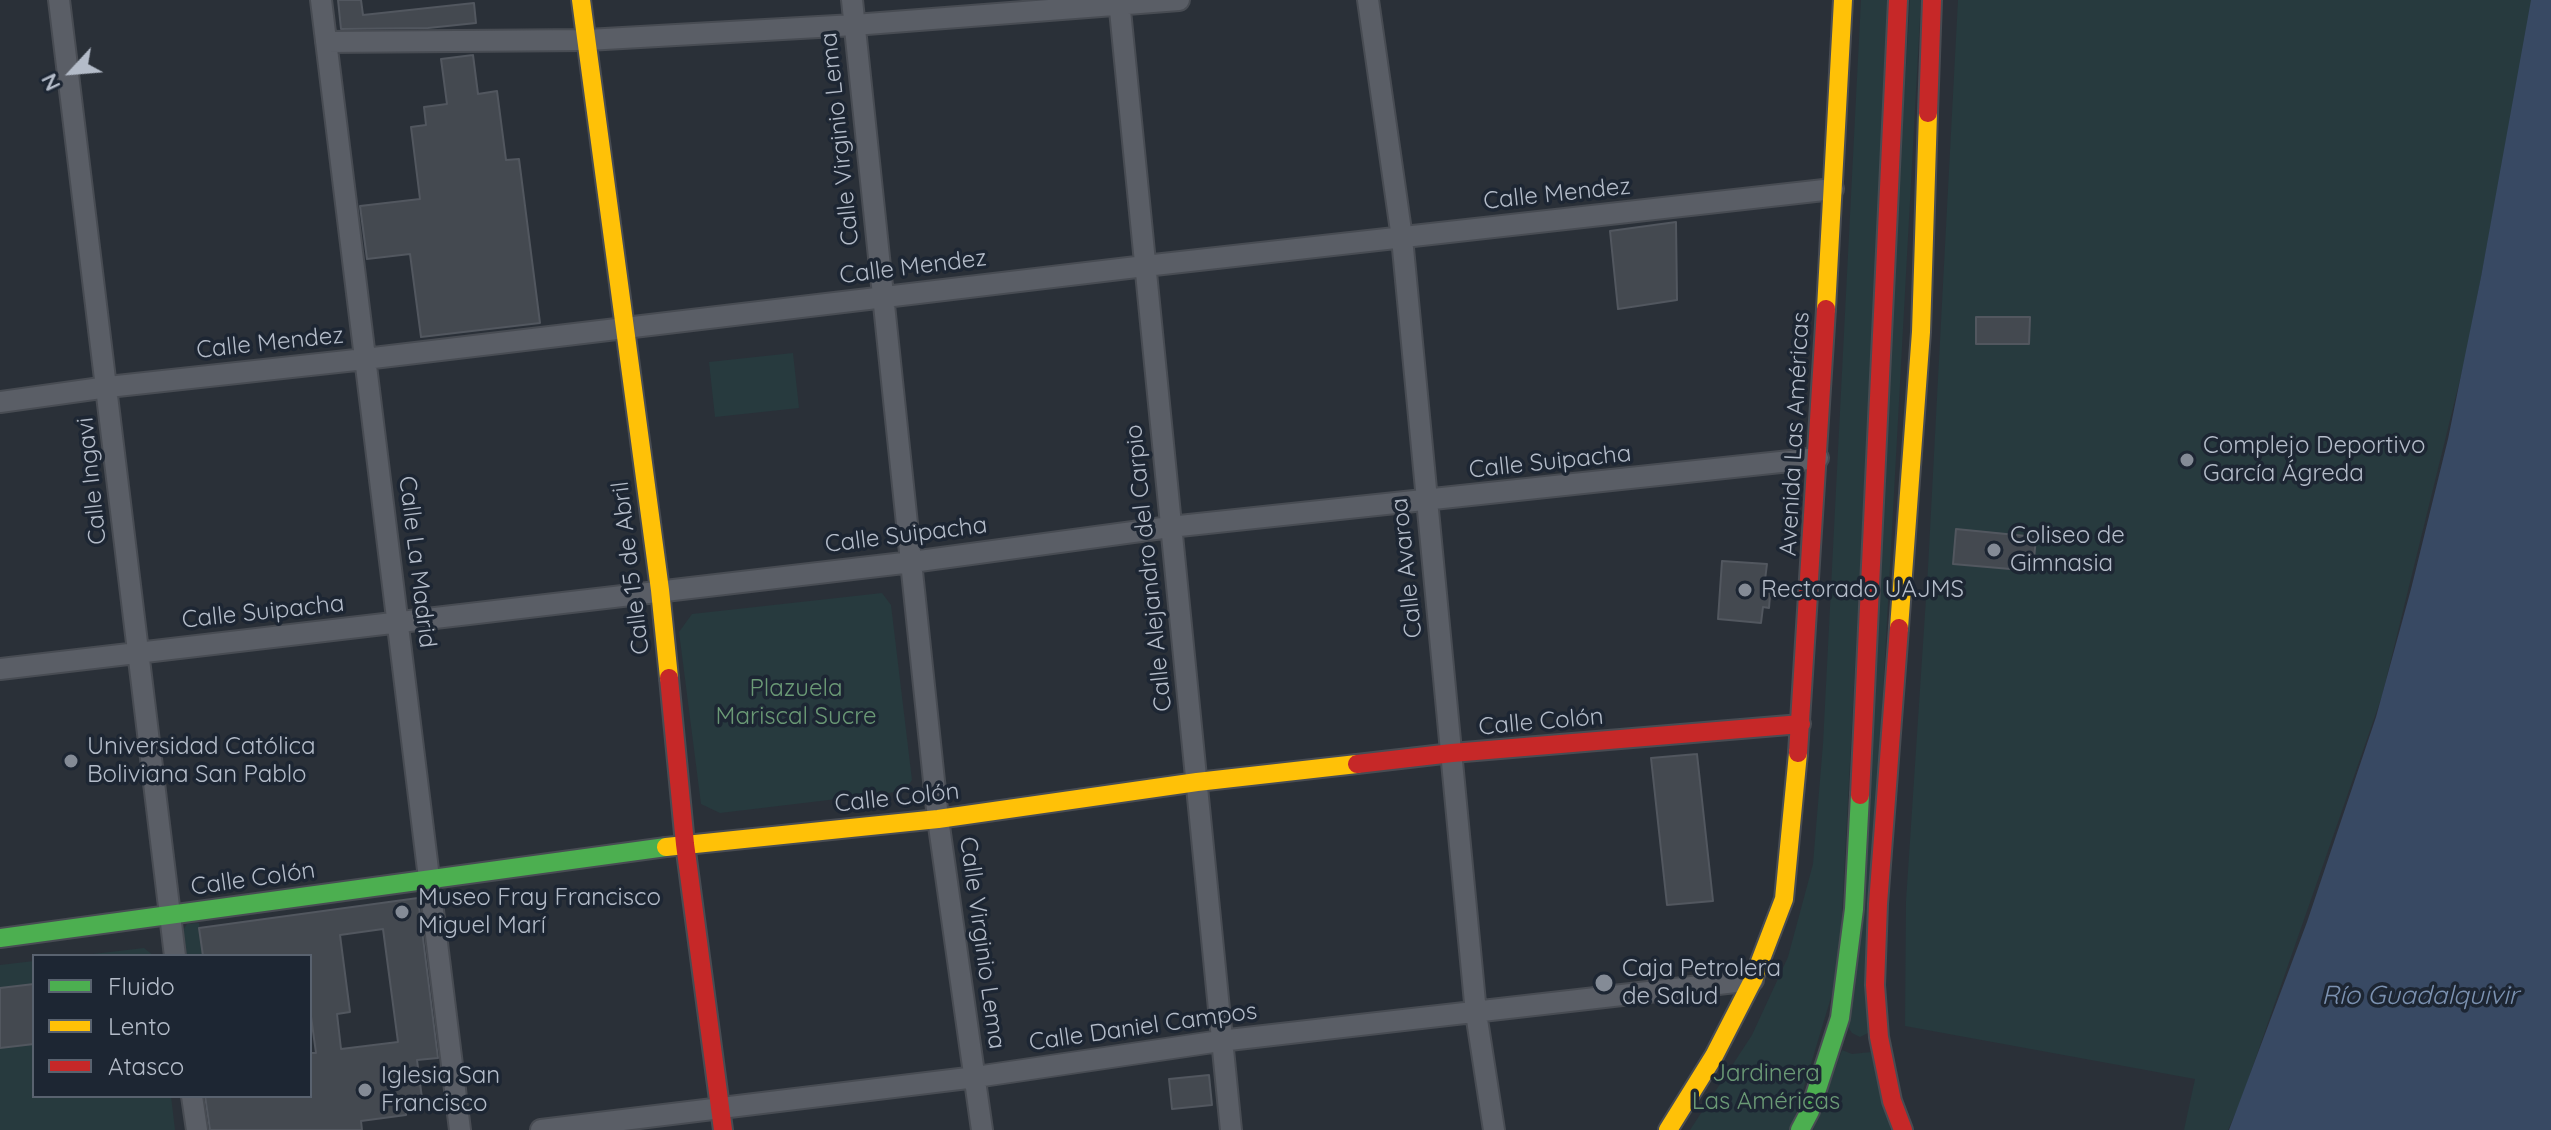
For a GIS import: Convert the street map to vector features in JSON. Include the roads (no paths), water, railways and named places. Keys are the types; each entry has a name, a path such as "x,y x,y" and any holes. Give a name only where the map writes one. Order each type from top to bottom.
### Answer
{"main road":[{"name":"Calle 15 de Abril","path":"581,0 660,590 685,844 721,1120"},
{"name":"Avenida Las Américas","path":"1668,1130 1714,1056 1753,980 1784,899 1801,724 1843,0"},
{"path":"1800,1130 1846,1038 1840,1018 1854,909 1898,0"},
{"path":"1903,1130 1892,1101 1879,1037 1875,985 1878,904 1921,332 1932,0"},
{"name":"Calle Colón","path":"0,938 685,844 938,819 1197,782 1452,753 1801,724"},
{"path":"1846,1038 1868,1043 1879,1037"}],"street":[{"name":"Calle Ingavi","path":"59,0 175,954"},
{"name":"Calle La Madrid","path":"321,0 460,1130"},
{"name":"Calle Virginio Lema","path":"852,0 938,819 982,1130"},
{"path":"326,42 587,40 854,25 1119,2 1179,0"},
{"name":"Calle Avaroa","path":"1368,0 1402,238 1476,1013 1494,1130"},
{"name":"Calle Alejandro del Carpio","path":"1119,2 1231,1130"},
{"name":"Calle Mendez","path":"0,402 1145,266 1833,189"},
{"name":"Calle Suipacha","path":"0,669 912,562 1170,527 1818,458"},
{"name":"Calle Daniel Campos","path":"541,1130 721,1120 976,1077 1220,1041 1753,980"},
{"path":"192,1098 197,1130"}],"water":[{"name":"Río Guadalquivir","path":"2531,0 2551,0 2551,1130 2229,1130 2307,922 2376,717 2411,589 2448,439"}],"place":[{"name":"Complejo Deportivo García Ágreda","path":"2187,460"},
{"name":"Coliseo de Gimnasia","path":"1994,550"},
{"name":"Rectorado UAJMS","path":"1745,590"},
{"name":"Universidad Católica Boliviana San Pablo","path":"71,761"},
{"name":"Museo Fray Francisco Miguel Marí","path":"402,912"},
{"name":"Caja Petrolera de Salud","path":"1604,983"},
{"name":"Iglesia San Francisco","path":"365,1090"}],"park label":[{"name":"Plazuela Mariscal Sucre","path":"796,703"},
{"name":"Jardinera Las Américas","path":"1766,1088"}]}
